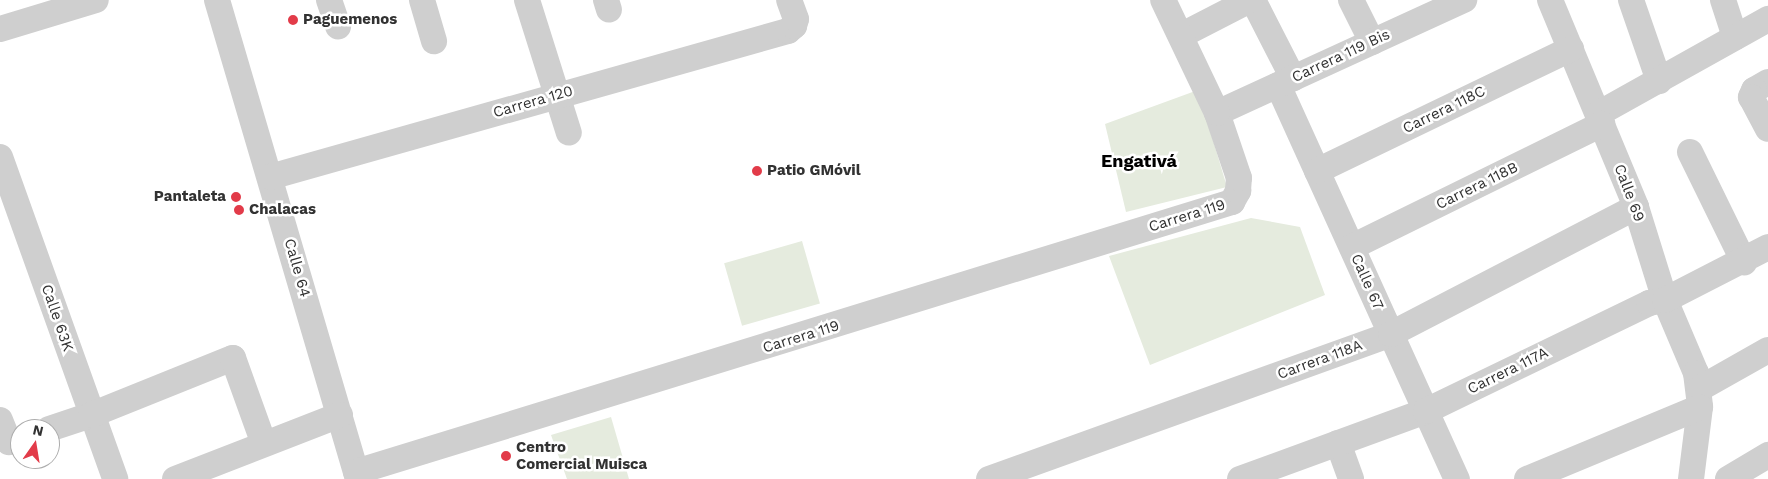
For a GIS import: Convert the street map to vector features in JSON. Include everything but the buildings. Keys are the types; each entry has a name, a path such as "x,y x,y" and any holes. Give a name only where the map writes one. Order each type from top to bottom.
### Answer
{"street":[{"path":"0,29 96,0"},
{"name":"Calle 64","path":"217,0 357,476"},
{"path":"329,0 338,26"},
{"path":"422,0 434,41"},
{"path":"527,0 568,133"},
{"name":"Carrera 120","path":"270,177 788,31 794,26 796,19 789,0"},
{"path":"1163,0 1182,36 1217,113"},
{"path":"1182,36 1251,0"},
{"name":"Calle 67","path":"1251,0 1285,82 1317,171 1457,479"},
{"path":"1351,0 1372,42"},
{"name":"Carrera 119 Bis","path":"1217,113 1464,0"},
{"name":"Calle 69","path":"1550,0 1636,207 1664,300 1696,372 1700,398"},
{"path":"1631,0 1659,81"},
{"path":"1723,0 1735,37"},
{"name":"Carrera 118B","path":"1352,248 1600,119 1659,81 1768,18"},
{"name":"Carrera 118C","path":"1317,171 1571,49"},
{"path":"1768,82 1754,90 1751,97 1768,129"},
{"name":"Carrera 119","path":"357,476 1232,202 1238,191 1239,178 1217,113"},
{"path":"1690,152 1744,262"},
{"name":"Calle 63K","path":"0,157 115,479"},
{"name":"Carrera 118A","path":"989,479 1391,334 1636,207"},
{"name":"Carrera 117A","path":"1254,476 1426,411 1649,303 1664,300 1744,262 1768,247"},
{"path":"1526,479 1700,398 1768,350"},
{"path":"60,425 91,415 233,358 264,444"},
{"path":"1691,479 1700,398"},
{"path":"175,479 340,415"},
{"path":"1338,443 1351,479"},
{"path":"1728,479 1768,455"}],"shaded area":[{"path":"1198,90 1227,187 1126,212 1105,124"},
{"path":"1251,218 1300,227 1325,295 1150,365 1109,256"},
{"path":"802,241 820,303 742,326 724,263"},
{"path":"611,417 629,479 567,479 551,435"}],"place":[{"name":"Paguemenos","path":"293,20"},
{"name":"Patio GMóvil","path":"757,171"},
{"name":"Pantaleta","path":"236,197"},
{"name":"Chalacas","path":"239,210"},
{"name":"Centro Comercial Muisca","path":"506,456"}],"district":[{"name":"Engativá","path":"1139,161"}]}
